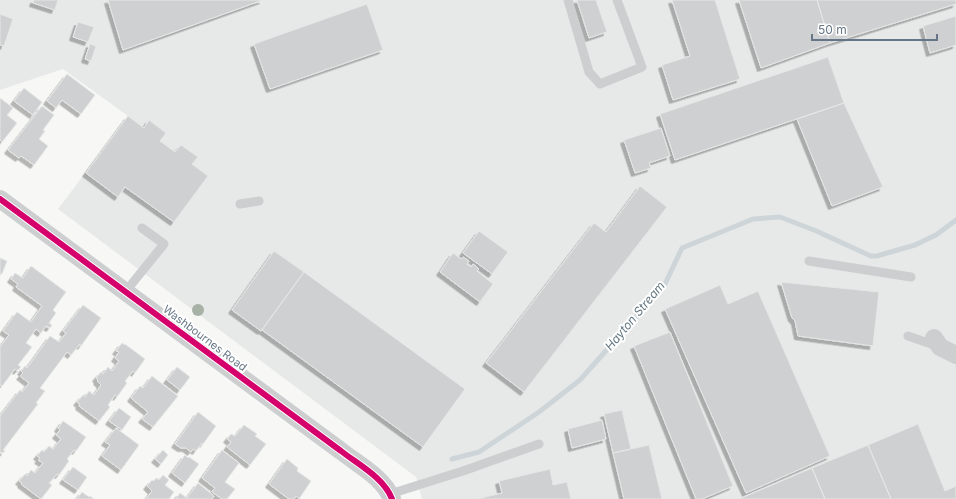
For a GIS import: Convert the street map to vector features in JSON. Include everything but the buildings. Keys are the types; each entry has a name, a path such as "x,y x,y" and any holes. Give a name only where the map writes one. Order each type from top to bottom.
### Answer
{"street":[{"name":"Washbournes Road","path":"0,199 381,481 391,496"}],"lane":[{"path":"568,0 589,72 600,84 642,68 617,0"},
{"path":"240,204 259,202"},
{"path":"126,291 164,244 142,228"},
{"path":"809,261 911,277"},
{"path":"908,336 948,347"},
{"path":"391,496 539,444"}],"shaded area":[{"path":"0,0 956,0 956,499 422,499 416,477 58,209 128,116 63,69 0,90"}],"waterway":[{"name":"Hayton Stream","path":"452,459 479,452 539,412 580,380 665,284 682,248 753,219 780,217 814,230 871,256 877,256 915,245 936,235 956,220"}],"cycle path":[{"path":"0,199 370,472 388,491 392,499"}]}
